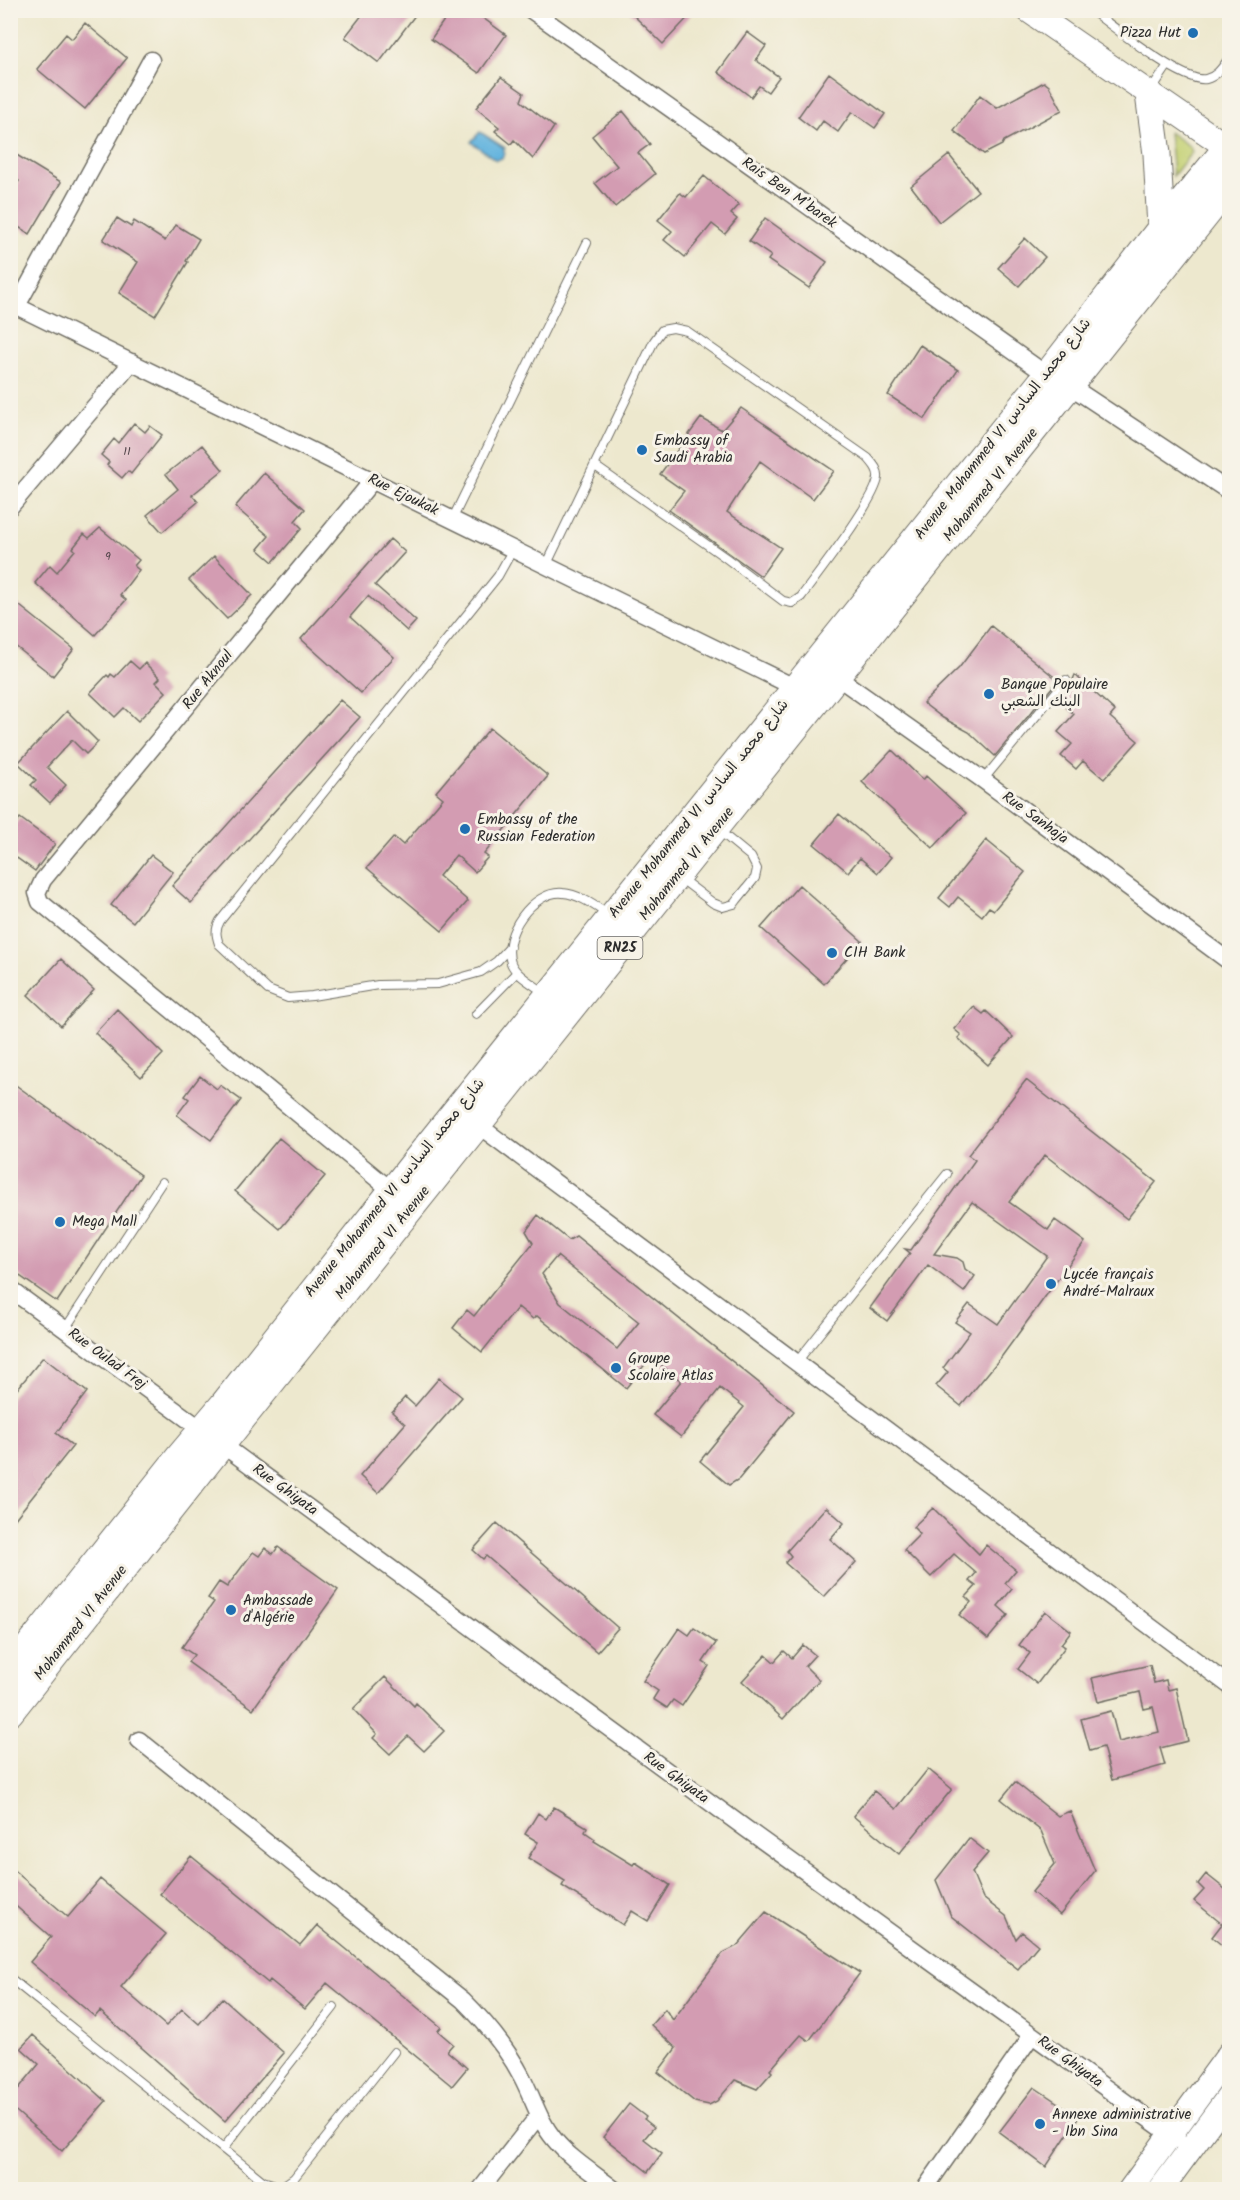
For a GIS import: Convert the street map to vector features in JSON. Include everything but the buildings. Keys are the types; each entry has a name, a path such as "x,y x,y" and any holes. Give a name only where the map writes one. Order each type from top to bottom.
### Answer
{"main road":[{"path":"1149,94 1155,133 1161,228"},
{"name":"Avenue Mohammed VI شارع محمد السادس","path":"10,1670 213,1437 392,1191 796,688 1058,381 1161,228 1229,147"},
{"name":"Mohammed VI Avenue","path":"10,1712 213,1437 478,1125 837,677 1058,381 1230,185"}],"street":[{"name":"Rais Ben M’barek","path":"531,10 1058,381 1230,492"},
{"path":"1028,10 1229,147"},
{"path":"14,304 151,60"},
{"name":"Rue Ejoukak","path":"14,304 796,688"},
{"path":"10,507 132,362"},
{"name":"Rue Aknoul","path":"373,480 43,880 37,893 39,902 392,1191"},
{"name":"Rue Sanhaja","path":"837,677 983,780 1230,962"},
{"path":"478,1125 1230,1686"},
{"name":"Rue Oulad Frej","path":"10,1289 213,1437"},
{"name":"Rue Ghiyata","path":"213,1437 745,1828 1161,2128"},
{"path":"139,1740 463,2000 510,2055 539,2115 555,2140 566,2152 615,2190"},
{"path":"924,2190 1032,2035"},
{"path":"1130,2190 1161,2128 1230,2053"},
{"path":"1160,2190 1230,2095"},
{"path":"480,2190 539,2115"},
{"path":"1161,2128 1190,2148"}],"lane":[{"path":"1091,10 1168,65 1194,78 1204,80 1215,76 1230,57"},
{"path":"1149,94 1168,65"},
{"path":"452,520 587,243"},
{"path":"546,566 654,341 662,330 674,328 687,331 868,458 876,466 879,477 874,491 847,533 801,597 792,603 783,601 595,466"},
{"path":"510,947 481,972 438,984 378,985 288,998 268,990 219,944 216,928 498,576 513,549"},
{"path":"983,780 1066,680"},
{"path":"677,876 713,903 723,907 734,904 752,882 757,869 754,860 716,828"},
{"path":"548,996 517,972 511,962 510,947 516,927 524,913 536,900 549,894 563,893 584,900 612,917"},
{"path":"476,1014 517,972"},
{"path":"796,1363 947,1174"},
{"path":"65,1329 162,1182"},
{"path":"10,1978 263,2181 280,2187 294,2178 394,2052"},
{"path":"223,2149 334,2007"},
{"path":"1227,2190 1230,2186"}],"green space":[{"path":"1169,132 1190,147 1192,152 1173,176"}],"water":[{"path":"480,132 505,148 502,158 496,160 471,142"}],"place":[{"name":"Pizza Hut","path":"1193,33"},
{"name":"Embassy of Saudi Arabia","path":"642,450"},
{"name":"Banque Populaire البنك الشعبي","path":"989,694"},
{"name":"Embassy of the Russian Federation","path":"465,829"},
{"name":"CIH Bank","path":"832,953"},
{"name":"Mega Mall","path":"60,1222"},
{"name":"Lycée français André-Malraux","path":"1051,1284"},
{"name":"Groupe Scolaire Atlas","path":"616,1368"},
{"name":"Ambassade d'Algérie","path":"231,1610"},
{"name":"Annexe administrative - Ibn Sina","path":"1040,2124"}]}
